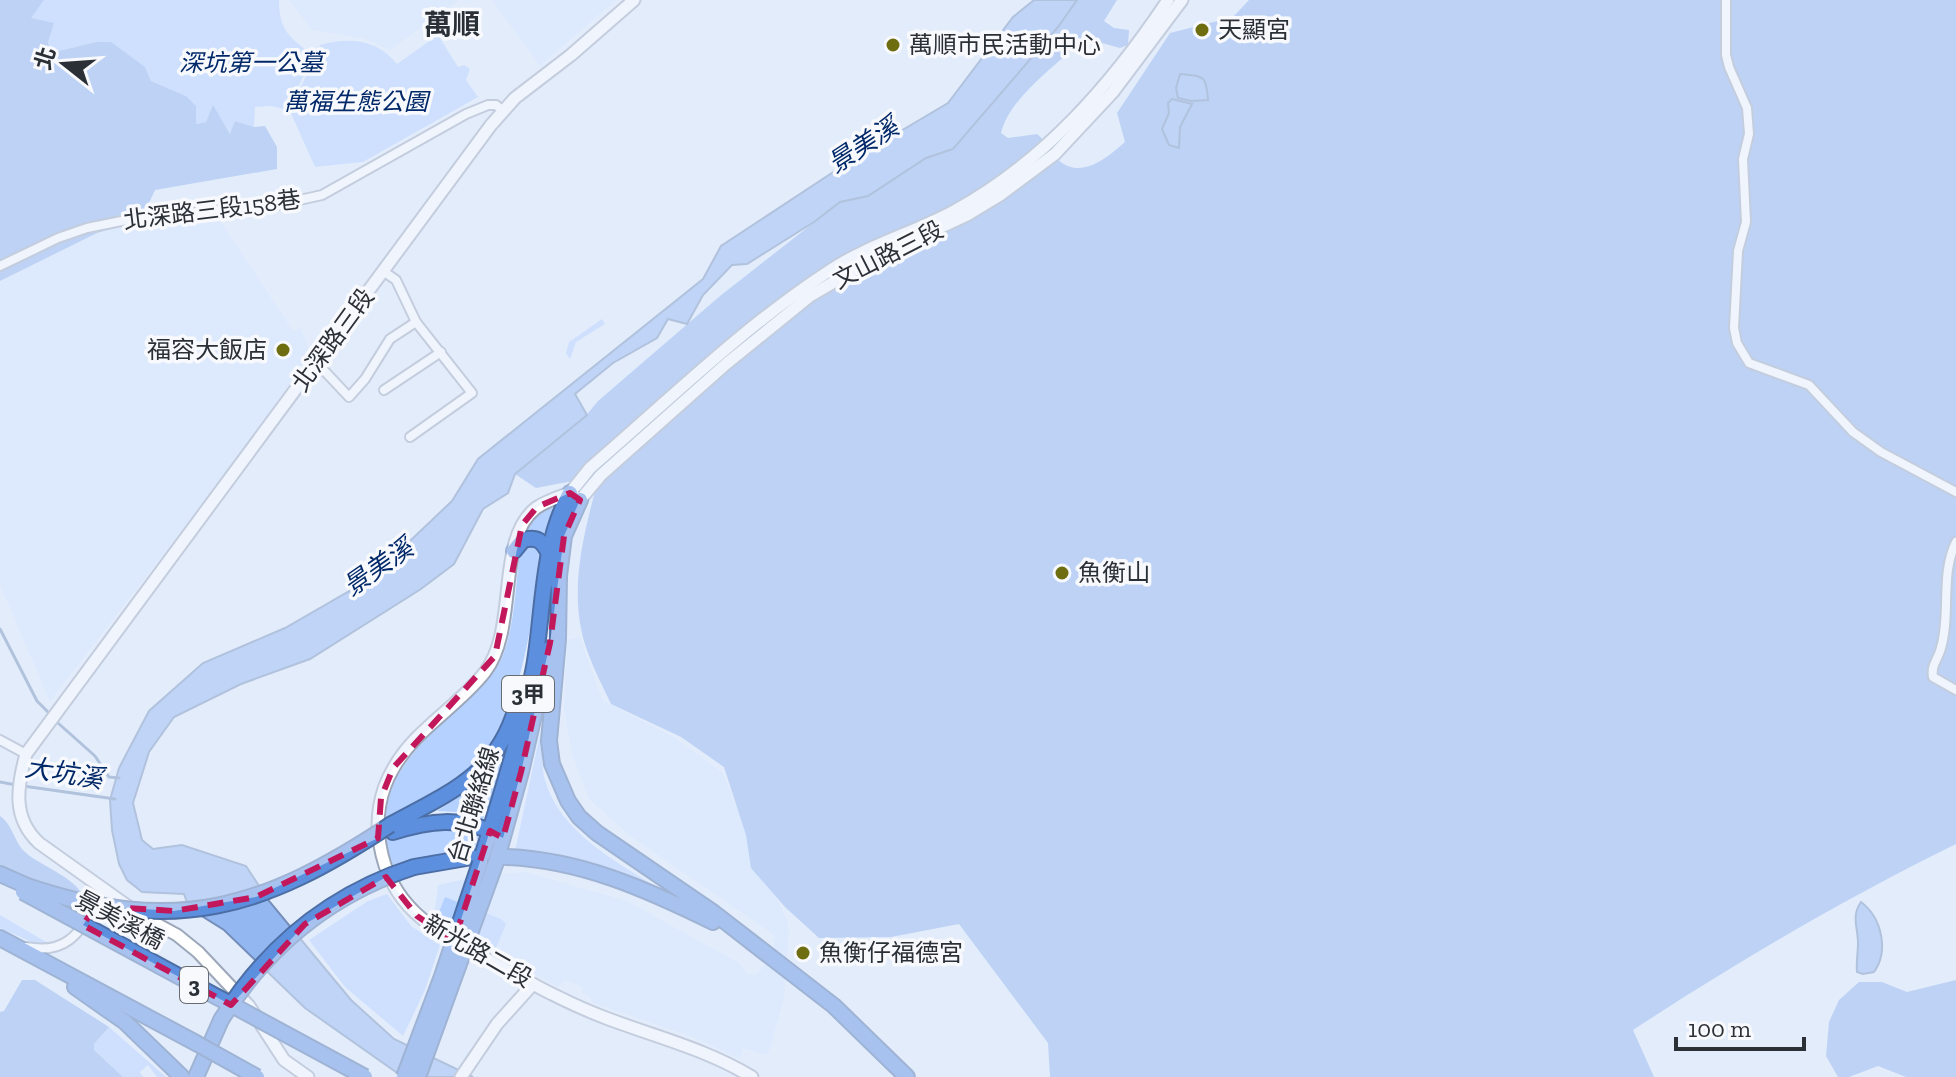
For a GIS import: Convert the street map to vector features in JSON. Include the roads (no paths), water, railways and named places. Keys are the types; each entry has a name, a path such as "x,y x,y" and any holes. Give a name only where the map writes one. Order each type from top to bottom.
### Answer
{"highway":[{"name":"台北聯絡線","path":"418,1077 501,859 497,834 542,615 549,554 558,516 575,497"},
{"name":"台北聯絡線","path":"404,1077 441,979 476,860 497,834 544,673 564,536 575,497"},
{"path":"514,551 523,540 535,539 545,545 549,554"},
{"path":"559,575 558,639 549,741 552,764 563,793 579,817 597,833 714,913 834,1006 907,1077"},
{"path":"0,874 25,889 105,907 151,911 207,908 256,897 279,888 392,828 470,780 490,760 514,714 542,615"},
{"path":"392,828 440,821 475,825 497,834"},
{"path":"501,859 568,864 622,880 711,921 758,948"},
{"path":"196,1077 221,1020 237,994 267,958 305,924 353,892 414,867 476,860"},
{"name":"3","path":"0,880 25,889"},
{"name":"景美溪橋","path":"25,889 365,1077"},
{"path":"0,936 128,1016 182,1077"},
{"name":"3","path":"128,1016 196,1043 257,1077"}],"main road":[{"name":"北深路三段","path":"26,754 503,111 634,0"},
{"name":"文山路三段","path":"1152,34 1168,0"},
{"name":"文山路三段","path":"575,497 590,468 780,304 832,268 875,245 954,211 989,190 1071,130 1182,0"},
{"name":"新光路二段","path":"575,497 543,504 529,515 518,535 514,551 502,632 495,656 482,676 414,741 393,768 381,798 378,836 386,871 393,887 417,916 443,935 533,984 605,1018 707,1054 752,1077"},
{"path":"26,754 20,778 22,822 39,843 140,915 185,941 219,971 249,1006 284,1060 308,1077"},
{"path":"461,1077 497,1024 533,984"}],"street":[{"path":"1726,0 1726,55 1747,108 1749,134 1743,159 1746,222 1738,251 1735,283 1734,328 1737,343 1749,363 1809,385 1853,432 1881,452 1956,492"},
{"name":"北深路三段158巷","path":"0,266 58,238 101,225 141,217 277,205 322,195 466,114 488,105 496,105 503,111"},
{"path":"383,271 396,280 416,322 472,393 410,437"},
{"path":"317,363 349,397 390,339 416,322"},
{"path":"384,390 441,352"},
{"path":"1956,542 1949,557 1941,648 1932,667 1933,677 1956,690"},
{"path":"0,740 26,754"},
{"path":"0,936 28,948 49,948 71,942 106,890"}],"waterway":[{"path":"0,629 37,701 48,712"},
{"path":"58,723 95,756 109,777 119,778"},
{"name":"大坑溪","path":"0,782 16,785"},
{"name":"大坑溪","path":"23,786 115,799"}],"place":[{"name":"天顯宮","path":"1202,30"},
{"name":"萬順市民活動中心","path":"893,45"},
{"name":"福容大飯店","path":"283,350"},
{"name":"魚衡山","path":"1062,573"},
{"name":"魚衡仔福德宮","path":"803,953"}],"district":[{"name":"萬順","path":"452,24"}],"park label":[{"name":"深坑第一公墓","path":"251,63"},
{"name":"萬福生態公園","path":"356,102"}],"water label":[{"name":"景美溪","path":"863,145"},
{"name":"景美溪","path":"378,567"}]}
